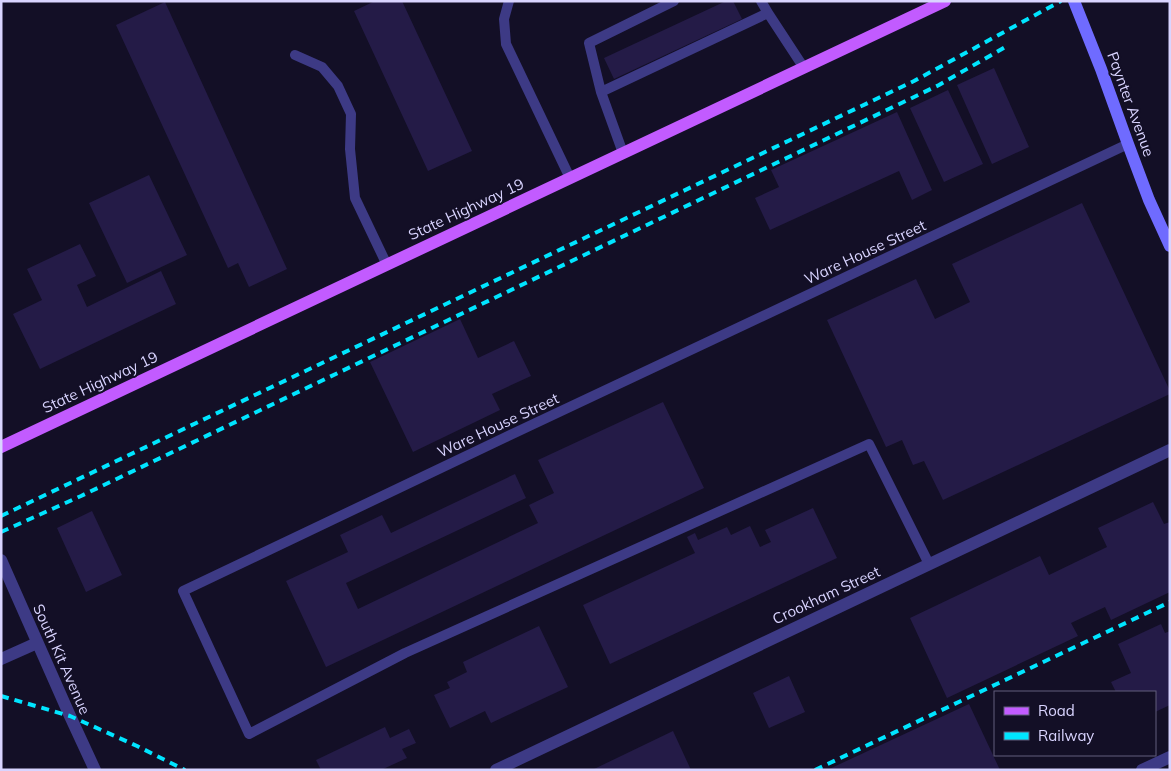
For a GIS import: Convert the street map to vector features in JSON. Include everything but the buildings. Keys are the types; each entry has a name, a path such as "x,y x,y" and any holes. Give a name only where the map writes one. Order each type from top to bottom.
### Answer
{"main road":[{"name":"State Highway 19","path":"1,446 945,1"}],"street":[{"name":"Paynter Avenue","path":"1074,1 1149,200 1170,246"},
{"name":"Crookham Street","path":"496,770 1170,450"},
{"name":"South Kit Avenue","path":"1,560 95,770"},
{"path":"1,659 37,643"},
{"path":"1142,770 1170,757"}],"lane":[{"path":"509,1 504,19 506,44 570,178"},
{"path":"623,153 601,92 589,43 674,1"},
{"path":"761,1 804,68"},
{"path":"601,92 768,13"},
{"path":"295,55 322,67 338,86 351,114 350,149 355,198 387,265"},
{"name":"Ware House Street","path":"929,564 869,444 405,653 249,734 183,591 1128,144"}],"railway":[{"path":"1,516 914,81 1061,1"},
{"path":"1,532 81,496 939,85 1007,46"},
{"path":"815,770 1170,602"},
{"path":"1,696 70,716 185,770"}]}
